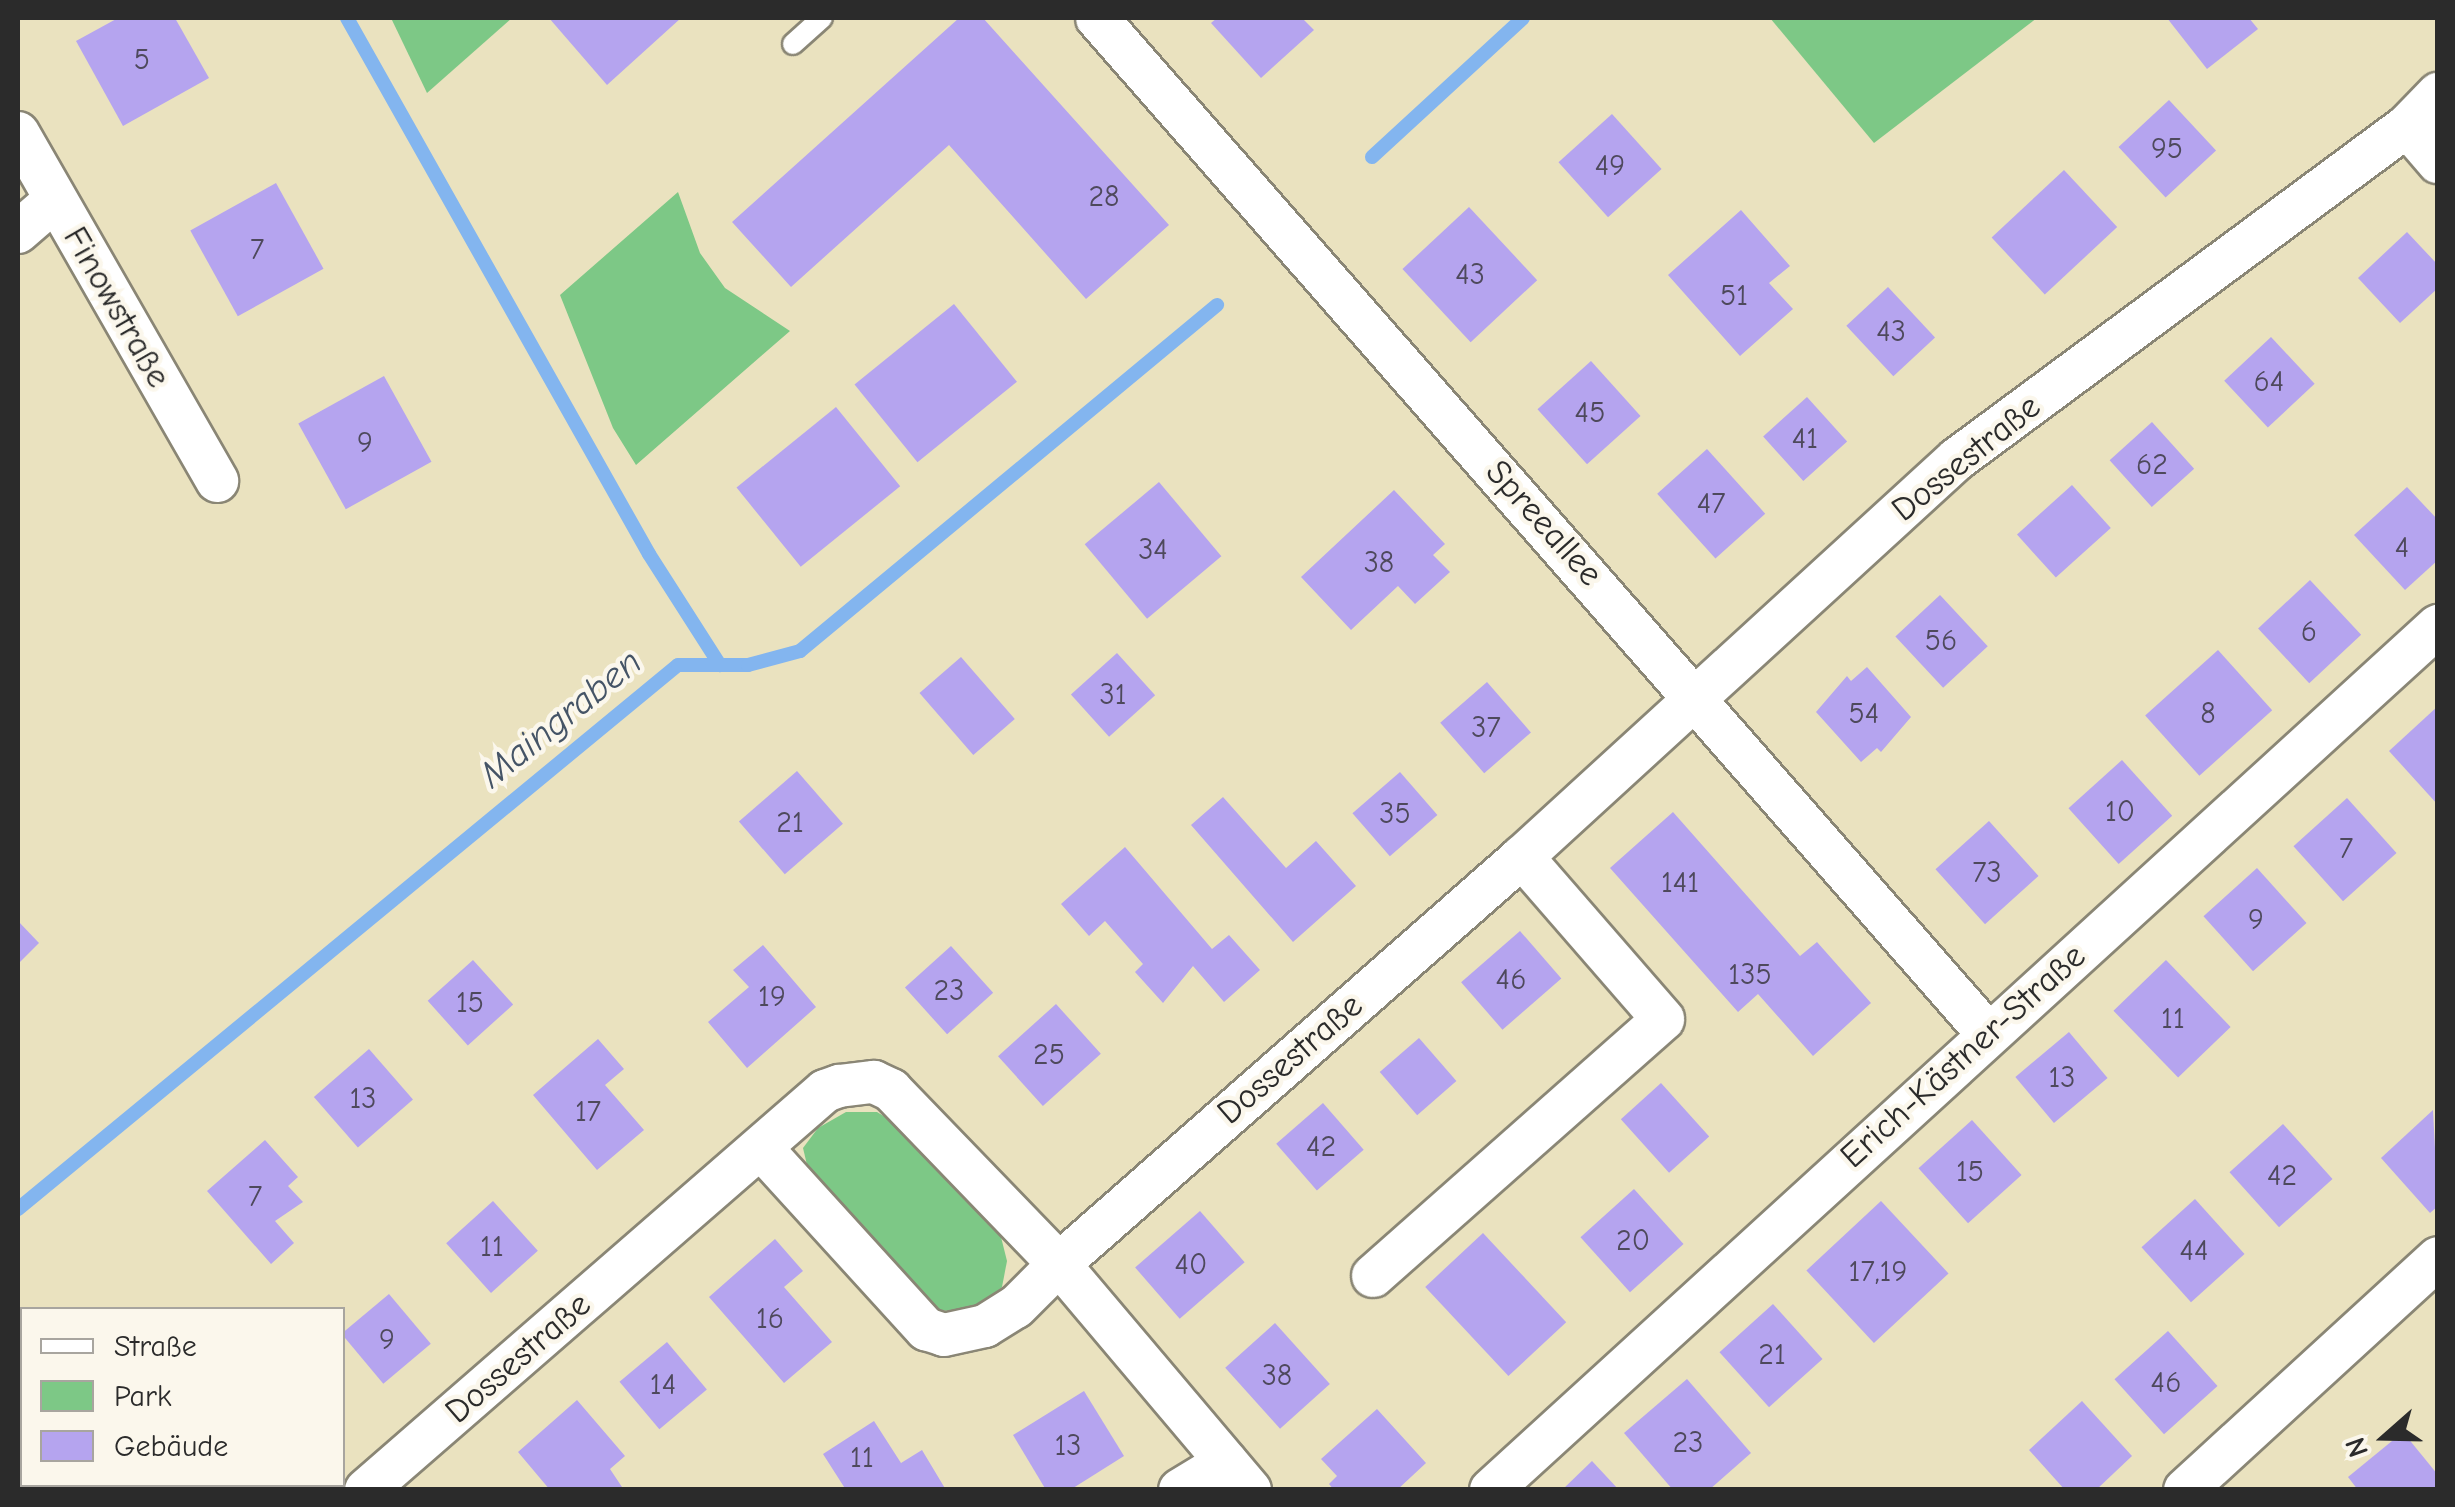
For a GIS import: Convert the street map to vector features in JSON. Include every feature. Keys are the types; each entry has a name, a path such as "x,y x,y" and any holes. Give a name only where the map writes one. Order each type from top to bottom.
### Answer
{"street":[{"name":"Spreeallee","path":"1097,18 1695,693 1987,1033"},
{"name":"Dossestraße","path":"762,1149 926,1329 944,1335 984,1326 1016,1307 1059,1264 1522,857 1695,693 1956,460 2406,126 2438,94"},
{"path":"2406,126 2438,162"},
{"name":"Finowstraße","path":"18,133 217,481"},
{"path":"18,232 55,200"},
{"name":"Erich-Kästner-Straße","path":"1491,1490 1987,1033 2438,626"},
{"path":"1373,1276 1663,1019 1522,857"},
{"name":"Dossestraße","path":"366,1490 825,1091 874,1082 909,1104 1059,1264"},
{"path":"2184,1490 2438,1258"},
{"path":"1059,1264 1238,1476 1180,1490"}],"lane":[{"path":"793,44 822,18"}],"green space":[{"path":"391,18 512,18 427,93"},
{"path":"1770,18 2037,18 1874,143"},
{"path":"678,192 700,253 725,288 790,331 636,465 613,428 560,295"},
{"path":"846,1112 877,1112 910,1132 1000,1233 1007,1261 1002,1287 987,1304 965,1312 935,1310 812,1186 803,1148 818,1128"}],"building":[{"path":"118,18 175,18 209,78 123,126 76,41"},
{"path":"549,18 681,18 607,85"},
{"path":"959,18 983,18 1169,225 1086,299 949,145 791,287 732,222"},
{"path":"1217,18 1302,18 1314,30 1261,78 1211,23"},
{"path":"2167,18 2249,18 2258,29 2207,69"},
{"path":"2169,100 2216,150 2166,198 2119,147"},
{"path":"1612,114 1662,169 1608,217 1558,162"},
{"path":"2064,170 2117,227 2045,295 1992,238"},
{"path":"276,183 324,269 238,316 190,231"},
{"path":"1469,207 1537,280 1471,342 1402,269"},
{"path":"1741,210 1790,266 1769,283 1793,309 1740,356 1668,275"},
{"path":"2407,232 2438,265 2438,288 2400,323 2358,278"},
{"path":"1888,287 1935,337 1893,376 1846,326"},
{"path":"954,304 1017,382 917,462 855,385"},
{"path":"2271,337 2315,384 2268,427 2224,381"},
{"path":"1591,361 1641,416 1587,464 1537,409"},
{"path":"384,376 432,462 346,509 298,424"},
{"path":"1807,397 1847,442 1803,481 1763,436"},
{"path":"836,407 900,486 801,567 737,488"},
{"path":"2152,422 2194,469 2152,507 2110,460"},
{"path":"1707,449 1765,514 1715,558 1657,494"},
{"path":"1159,482 1221,556 1147,619 1085,544"},
{"path":"2072,485 2111,528 2056,578 2017,535"},
{"path":"2407,487 2438,520 2438,560 2405,590 2354,535"},
{"path":"1394,490 1445,544 1433,555 1450,572 1415,604 1398,586 1351,630 1301,577"},
{"path":"2310,580 2361,635 2309,683 2258,628"},
{"path":"1940,595 1988,646 1943,688 1895,637"},
{"path":"2218,650 2272,710 2199,776 2145,716"},
{"path":"1117,653 1155,695 1109,737 1071,694"},
{"path":"961,657 1015,719 973,755 919,693"},
{"path":"1867,667 1911,717 1881,752 1877,748 1861,762 1816,712 1847,676 1851,681"},
{"path":"1487,682 1531,733 1484,773 1440,723"},
{"path":"2438,706 2438,805 2389,751"},
{"path":"2122,760 2172,816 2119,864 2068,808"},
{"path":"797,771 843,824 785,874 739,822"},
{"path":"1400,772 1437,815 1390,856 1352,813"},
{"path":"1223,797 1286,868 1316,841 1356,886 1293,942 1191,825"},
{"path":"2347,798 2397,853 2343,901 2293,846"},
{"path":"1673,812 1800,956 1817,942 1871,1003 1813,1056 1758,994 1738,1012 1610,868"},
{"path":"1989,821 2039,876 1985,924 1935,869"},
{"path":"1125,847 1212,949 1229,935 1260,970 1224,1002 1193,966 1163,1003 1135,972 1143,964 1105,921 1089,936 1061,904"},
{"path":"2257,868 2307,923 2253,971 2203,916"},
{"path":"18,921 39,943 18,964"},
{"path":"1520,931 1561,979 1502,1030 1461,982"},
{"path":"763,945 816,1007 747,1068 708,1022 749,987 733,970"},
{"path":"951,946 993,993 947,1034 905,987"},
{"path":"473,960 513,1005 468,1045 428,1001"},
{"path":"2166,960 2231,1027 2178,1078 2113,1011"},
{"path":"1056,1004 1101,1054 1043,1106 998,1056"},
{"path":"2069,1032 2108,1078 2054,1123 2015,1077"},
{"path":"1419,1038 1456,1081 1417,1115 1380,1072"},
{"path":"598,1039 624,1069 605,1085 644,1130 597,1170 533,1095"},
{"path":"369,1049 413,1100 358,1147 314,1097"},
{"path":"1661,1083 1709,1137 1669,1173 1621,1119"},
{"path":"1323,1103 1364,1150 1317,1190 1276,1144"},
{"path":"2433,1110 2438,1206 2430,1213 2381,1158"},
{"path":"1972,1120 2022,1175 1968,1223 1918,1168"},
{"path":"2283,1124 2333,1179 2279,1227 2229,1172"},
{"path":"265,1140 298,1177 288,1186 303,1202 275,1221 294,1243 271,1264 207,1191"},
{"path":"1634,1189 1684,1244 1630,1292 1580,1237"},
{"path":"2195,1199 2245,1254 2191,1302 2141,1247"},
{"path":"493,1201 538,1251 491,1293 446,1243"},
{"path":"1881,1201 1949,1273 1874,1343 1806,1271"},
{"path":"1200,1211 1245,1262 1180,1319 1135,1267"},
{"path":"1483,1233 1566,1322 1508,1376 1425,1287"},
{"path":"775,1239 803,1271 784,1287 832,1342 784,1383 709,1297"},
{"path":"389,1294 431,1344 383,1384 345,1338 345,1331"},
{"path":"1773,1304 1823,1359 1769,1407 1719,1352"},
{"path":"1275,1323 1330,1384 1280,1429 1225,1368"},
{"path":"2168,1331 2218,1386 2164,1434 2114,1379"},
{"path":"667,1342 707,1389 659,1429 620,1382"},
{"path":"1687,1379 1751,1453 1709,1490 1673,1490 1624,1433"},
{"path":"1084,1391 1124,1456 1070,1490 1046,1490 1013,1435"},
{"path":"577,1400 625,1456 610,1469 624,1490 550,1490 518,1452"},
{"path":"2082,1401 2132,1456 2096,1490 2065,1490 2029,1450"},
{"path":"1377,1409 1426,1463 1397,1490 1334,1490 1329,1484 1337,1476 1321,1459"},
{"path":"874,1421 901,1463 922,1450 946,1490 846,1490 823,1454"},
{"path":"2403,1432 2438,1475 2438,1490 2358,1490 2348,1477"},
{"path":"1592,1461 1619,1490 1562,1490"}],"waterway":[{"path":"347,18 649,554 720,665"},
{"name":"Maingraben","path":"1372,157 1523,18"},
{"name":"Maingraben","path":"18,1209 678,665 748,665 800,651 1217,305"}]}
